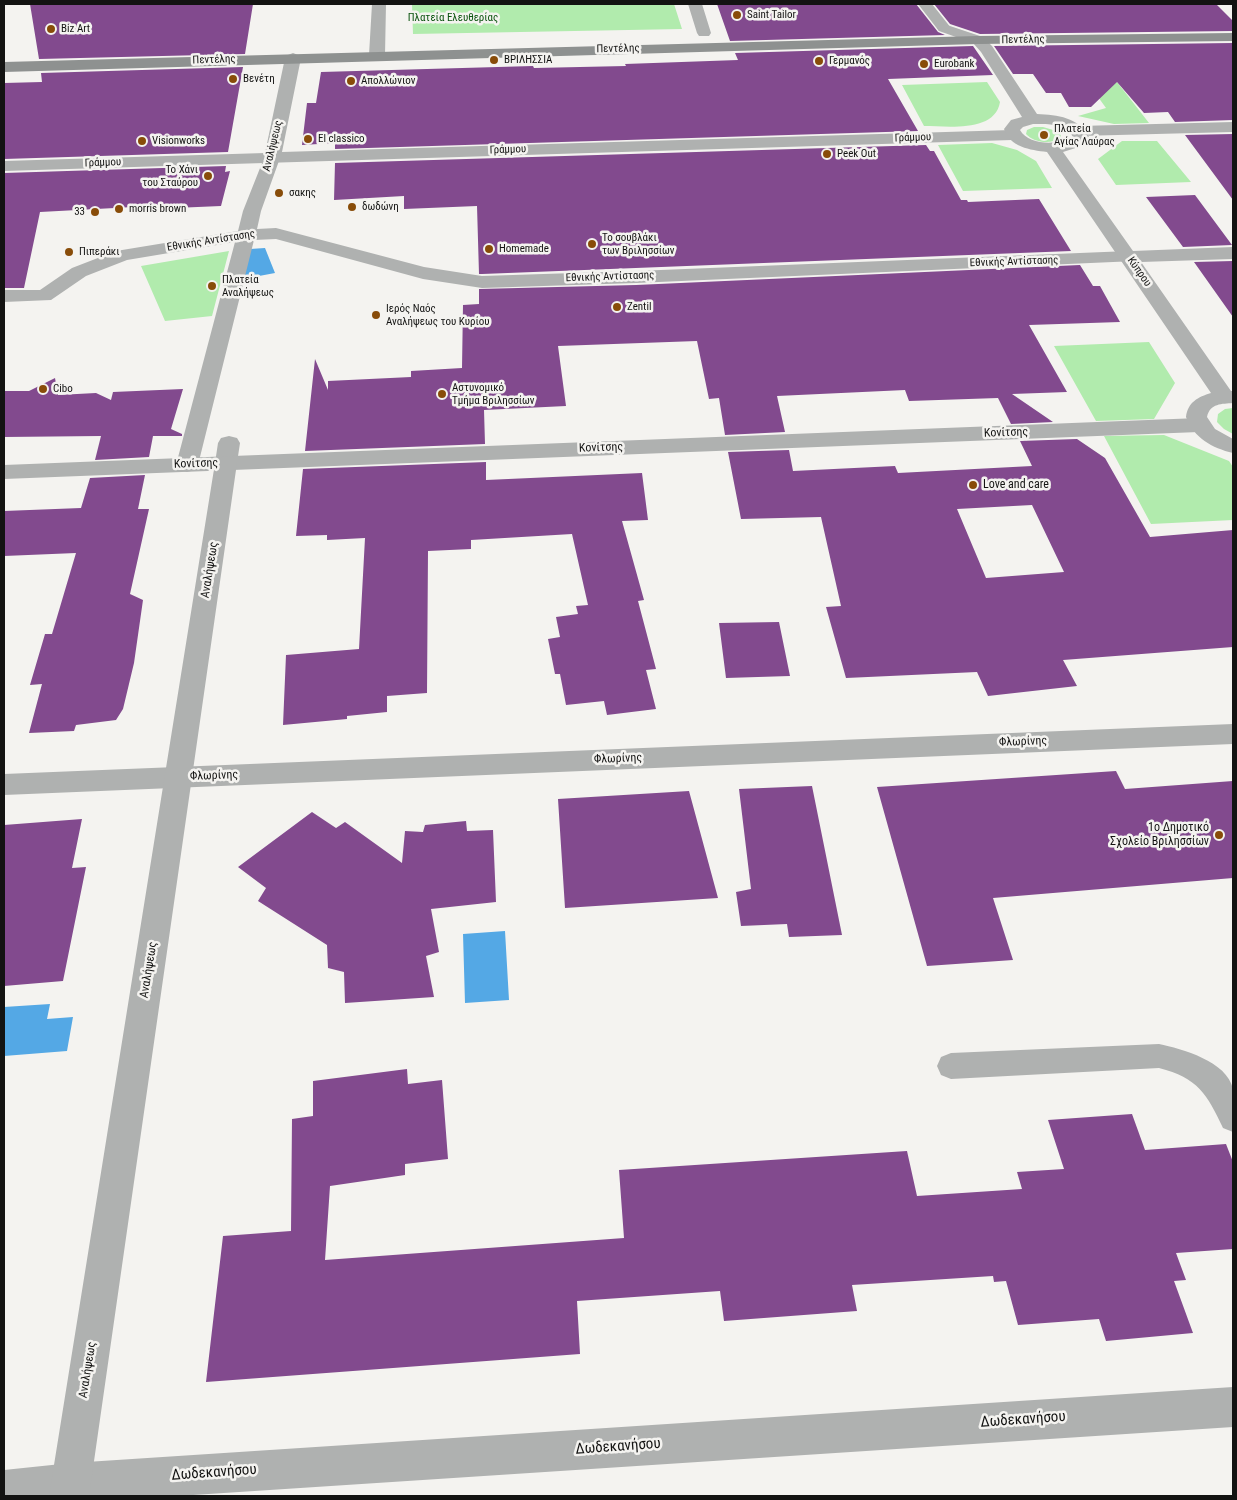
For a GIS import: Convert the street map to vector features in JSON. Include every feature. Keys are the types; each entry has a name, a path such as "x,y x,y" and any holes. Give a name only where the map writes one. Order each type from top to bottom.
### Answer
{"main road":[{"name":"Πεντέλης","path":"678,34 1233,23"},
{"name":"Πεντέλης","path":"4,67 295,48 374,46 1233,37"},
{"name":"Πεντέλης","path":"374,46 394,40"},
{"name":"Πεντέλης","path":"4,54 218,46"}],"street":[{"path":"374,46 380,4"},
{"path":"695,4 704,33"},
{"path":"925,4 944,28 978,40 990,54 1032,119"},
{"name":"Αναλήψεως","path":"187,464 252,210 272,158 295,48"},
{"path":"1079,131 1081,137 1079,141 1063,148 1052,148 1023,143 1012,135 1012,126 1023,120 1032,119 1060,121 1079,131 1233,127"},
{"name":"Γράμμου","path":"4,166 1012,135"},
{"name":"Κύπρου","path":"1052,148 1229,397"},
{"name":"Εθνικής Αντίστασης","path":"4,296 44,296 79,272 124,255 246,235 276,233 423,273 482,282 1233,253"},
{"path":"1229,397 1210,399 1199,406 1196,415 1199,425 1216,440 1233,446"},
{"name":"Κονίτσης","path":"4,472 187,464 228,453 1199,425"},
{"name":"Αναλήψεως","path":"70,1490 228,453"},
{"name":"Φλωρίνης","path":"4,785 1233,734"},
{"name":"Δωδεκανήσου","path":"4,1490 70,1490 1233,1407"}],"lane":[{"path":"951,1066 1159,1056 1184,1062 1207,1074 1222,1092 1233,1119"}],"green space":[{"name":"Πλατεία Ελευθερίας","path":"412,4 674,4 682,29 413,34"},
{"path":"987,82 1000,102 996,112 989,119 980,123 957,127 924,126 902,85"},
{"path":"1117,82 1149,123 1114,124 1078,116 1106,108 1088,83"},
{"name":"Πλατεία Αγίας Λαύρας","path":"1034,127 1043,127 1060,132 1061,137 1048,142 1038,141 1026,134 1027,130"},
{"path":"1122,141 1157,141 1191,182 1116,185 1098,159"},
{"path":"992,143 1017,150 1036,161 1052,188 963,191 938,145"},
{"path":"229,251 212,316 165,321 141,266"},
{"path":"1149,342 1175,383 1154,419 1096,421 1054,346"},
{"path":"1233,408 1233,434 1217,422 1218,414 1225,409"},
{"path":"1164,435 1229,461 1233,467 1233,520 1151,524 1104,436"}],"water":[{"path":"265,248 275,273 243,279 250,249"},
{"path":"505,931 509,1000 465,1003 463,934"},
{"path":"50,1004 47,1019 73,1017 67,1051 4,1056 4,1007"}],"building":[{"path":"30,4 253,4 245,54 39,59"},
{"path":"717,4 916,4 938,32 945,35 730,41"},
{"path":"934,4 1216,4 1233,21 1233,31 980,34 950,24"},
{"path":"1233,43 1233,120 1175,122 1168,112 1144,113 1117,82 1091,107 1069,107 1061,93 1046,93 1033,74 1013,74 994,46"},
{"path":"973,46 993,75 888,79 918,131 335,149 335,143 302,145 307,103 316,103 321,72 533,66 534,68 626,66 625,64 738,60 735,53"},
{"path":"243,67 228,152 4,159 4,83 42,82 41,73"},
{"path":"1233,134 1233,200 1185,135"},
{"path":"926,145 930,151 934,151 961,200 967,200 968,202 1039,199 1071,251 479,274 477,206 404,209 404,196 334,200 335,163"},
{"path":"226,166 225,172 230,171 221,206 151,209 152,206 40,212 24,288 4,288 4,173"},
{"path":"1195,195 1232,245 1183,247 1146,197"},
{"path":"1233,261 1233,317 1194,262"},
{"path":"1080,265 1093,286 1100,286 1120,322 1029,325 1067,392 1012,394 1053,422 1011,424 998,398 909,401 905,390 777,396 785,432 725,435 719,398 709,399 697,341 558,346 566,406 484,410 485,444 305,451 315,359 328,390 328,381 411,377 411,371 462,368 463,305 479,304 479,289 636,285"},
{"path":"55,378 58,395 96,393 111,400 113,392 183,389 171,429 182,434 182,436 153,436 149,457 95,460 101,436 4,437 4,391 29,391"},
{"path":"1077,439 1105,458 1150,537 1233,530 1233,647 1063,660 1077,686 988,696 977,672 846,678 826,607 841,606 821,517 741,519 728,452 789,450 793,471 895,466 898,473 1032,466 1020,441","holes":["1032,505 1064,572 986,578 957,509"]},
{"path":"486,462 486,480 642,473 648,520 622,521 644,600 638,601 656,669 646,670 656,709 607,715 604,701 566,705 560,674 555,674 548,639 560,637 556,617 578,614 576,606 588,605 572,534 471,540 471,549 428,551 427,693 387,696 387,712 347,716 347,719 283,725 286,655 359,649 365,538 327,540 327,535 296,536 303,469"},
{"path":"145,475 138,509 149,509 130,594 143,600 134,663 123,709 116,720 76,725 74,731 29,733 42,684 30,685 45,634 52,634 76,553 4,556 4,511 81,508 90,478"},
{"path":"779,622 790,676 726,678 719,623"},
{"path":"1116,771 1125,789 1233,781 1233,878 993,898 1013,960 927,966 877,787"},
{"path":"812,786 842,935 789,937 787,924 741,926 736,892 751,889 739,789"},
{"path":"689,791 718,898 565,908 558,799"},
{"path":"312,812 336,828 345,822 402,863 405,831 423,832 425,825 466,821 467,831 493,830 496,902 431,909 439,952 426,956 434,997 345,1003 344,972 328,968 327,945 258,901 266,888 238,867"},
{"path":"82,819 72,868 86,867 63,981 4,986 4,825"},
{"path":"407,1069 408,1084 442,1080 448,1159 405,1164 405,1175 330,1186 325,1260 624,1238 619,1170 907,1151 917,1196 1022,1189 1017,1172 1064,1169 1048,1120 1132,1114 1145,1150 1226,1144 1233,1162 1233,1249 1176,1253 1186,1280 1174,1281 1193,1333 1106,1341 1099,1319 1018,1325 1006,1281 994,1282 993,1276 852,1285 857,1311 724,1321 720,1291 577,1301 580,1354 206,1382 223,1236 291,1231 292,1119 313,1116 313,1081"}],"place":[{"name":"Saint Tailor","path":"737,15"},
{"name":"Biz Art","path":"51,29"},
{"name":"ΒΡΙΛΗΣΣΙΑ","path":"494,60"},
{"name":"Γερμανός","path":"819,61"},
{"name":"Eurobank","path":"924,64"},
{"name":"Βενέτη","path":"233,79"},
{"name":"Απολλώνιον","path":"351,81"},
{"name":"Πλατεία Αγίας Λαύρας","path":"1044,135"},
{"name":"El classico","path":"308,139"},
{"name":"Visionworks","path":"142,141"},
{"name":"Peek Out","path":"827,154"},
{"name":"Το Χάνι του Σταύρου","path":"208,176"},
{"name":"σακης","path":"279,193"},
{"name":"δωδώνη","path":"352,207"},
{"name":"morris brown","path":"119,209"},
{"name":"33","path":"95,212"},
{"name":"Το σουβλάκι των Βριλησσίων","path":"592,244"},
{"name":"Homemade","path":"489,249"},
{"name":"Πιπεράκι","path":"69,252"},
{"name":"Πλατεία Αναλήψεως","path":"212,286"},
{"name":"Zentil","path":"617,307"},
{"name":"Ιερός Ναός Αναλήψεως του Κυρίου","path":"376,315"},
{"name":"Cibo","path":"43,389"},
{"name":"Αστυνομικό Τμήμα Βριλησσίων","path":"442,394"},
{"name":"Love and care","path":"973,485"},
{"name":"1ο Δημοτικό Σχολείο Βριλησσίων","path":"1219,835"}]}
